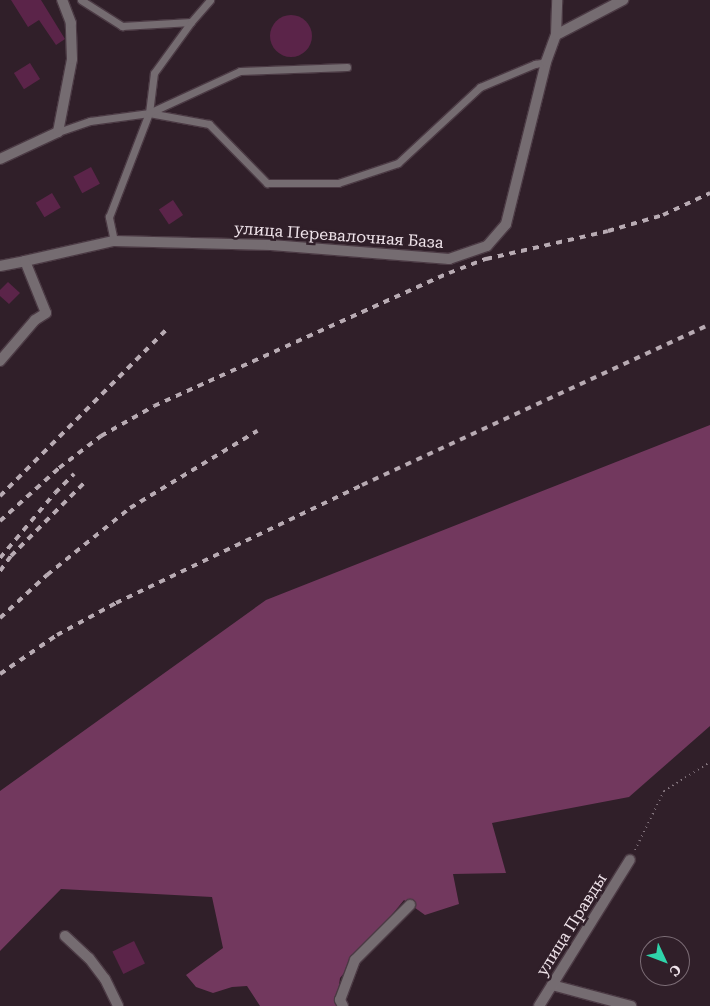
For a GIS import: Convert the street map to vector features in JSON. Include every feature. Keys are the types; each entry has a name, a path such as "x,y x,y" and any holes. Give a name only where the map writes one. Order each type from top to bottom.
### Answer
{"street":[{"path":"0,159 58,132 72,59 71,23 62,0"},
{"name":"улица Перевалочная База","path":"0,266 114,241 271,245 449,259 487,246 506,224 546,62 556,36 557,0"},
{"path":"556,36 623,0"},
{"path":"1,360 35,320 46,313 25,261"},
{"name":"улица Правды","path":"539,1006 630,860"},
{"path":"342,1006 340,1000 355,960 410,905"},
{"path":"66,936 89,958 105,978 118,1006"},
{"path":"552,985 630,1006"}],"lane":[{"path":"81,0 122,26 191,22"},
{"path":"114,241 109,217 149,113 154,73 191,22 210,0"},
{"path":"149,113 209,124 267,183 338,183 398,163 480,87 535,64 546,62"},
{"path":"58,132 90,121 149,113 240,71 347,67"}],"path":[{"path":"630,860 664,791 710,762"}],"shaded area":[{"path":"710,425 710,726 629,797 492,823 506,873 453,874 459,904 425,915 404,900 340,978 336,1006 260,1006 247,986 232,987 213,993 196,987 186,975 223,948 212,897 61,889 0,951 0,791 266,600"}],"building":[{"path":"11,0 41,0 65,39 56,45 39,20 28,27"},
{"path":"291,15 306,21 312,36 306,51 291,57 276,51 270,36 276,21"},
{"path":"30,63 40,79 24,89 14,73"},
{"path":"91,167 100,184 82,193 73,176"},
{"path":"52,193 61,208 44,217 36,203"},
{"path":"173,200 183,215 169,224 159,210"},
{"path":"8,282 20,293 9,304 0,296 0,290"},
{"path":"134,941 145,963 123,974 112,952"}],"railway":[{"path":"0,521 59,468 101,436 154,406 449,273 486,259 608,231 663,215 710,193"},
{"path":"0,674 57,635 116,603 362,485 710,324"},
{"path":"0,496 169,327"},
{"path":"0,618 47,575 130,508 257,431"},
{"path":"0,558 55,493 74,474"},
{"path":"0,571 11,556 87,480"}]}
